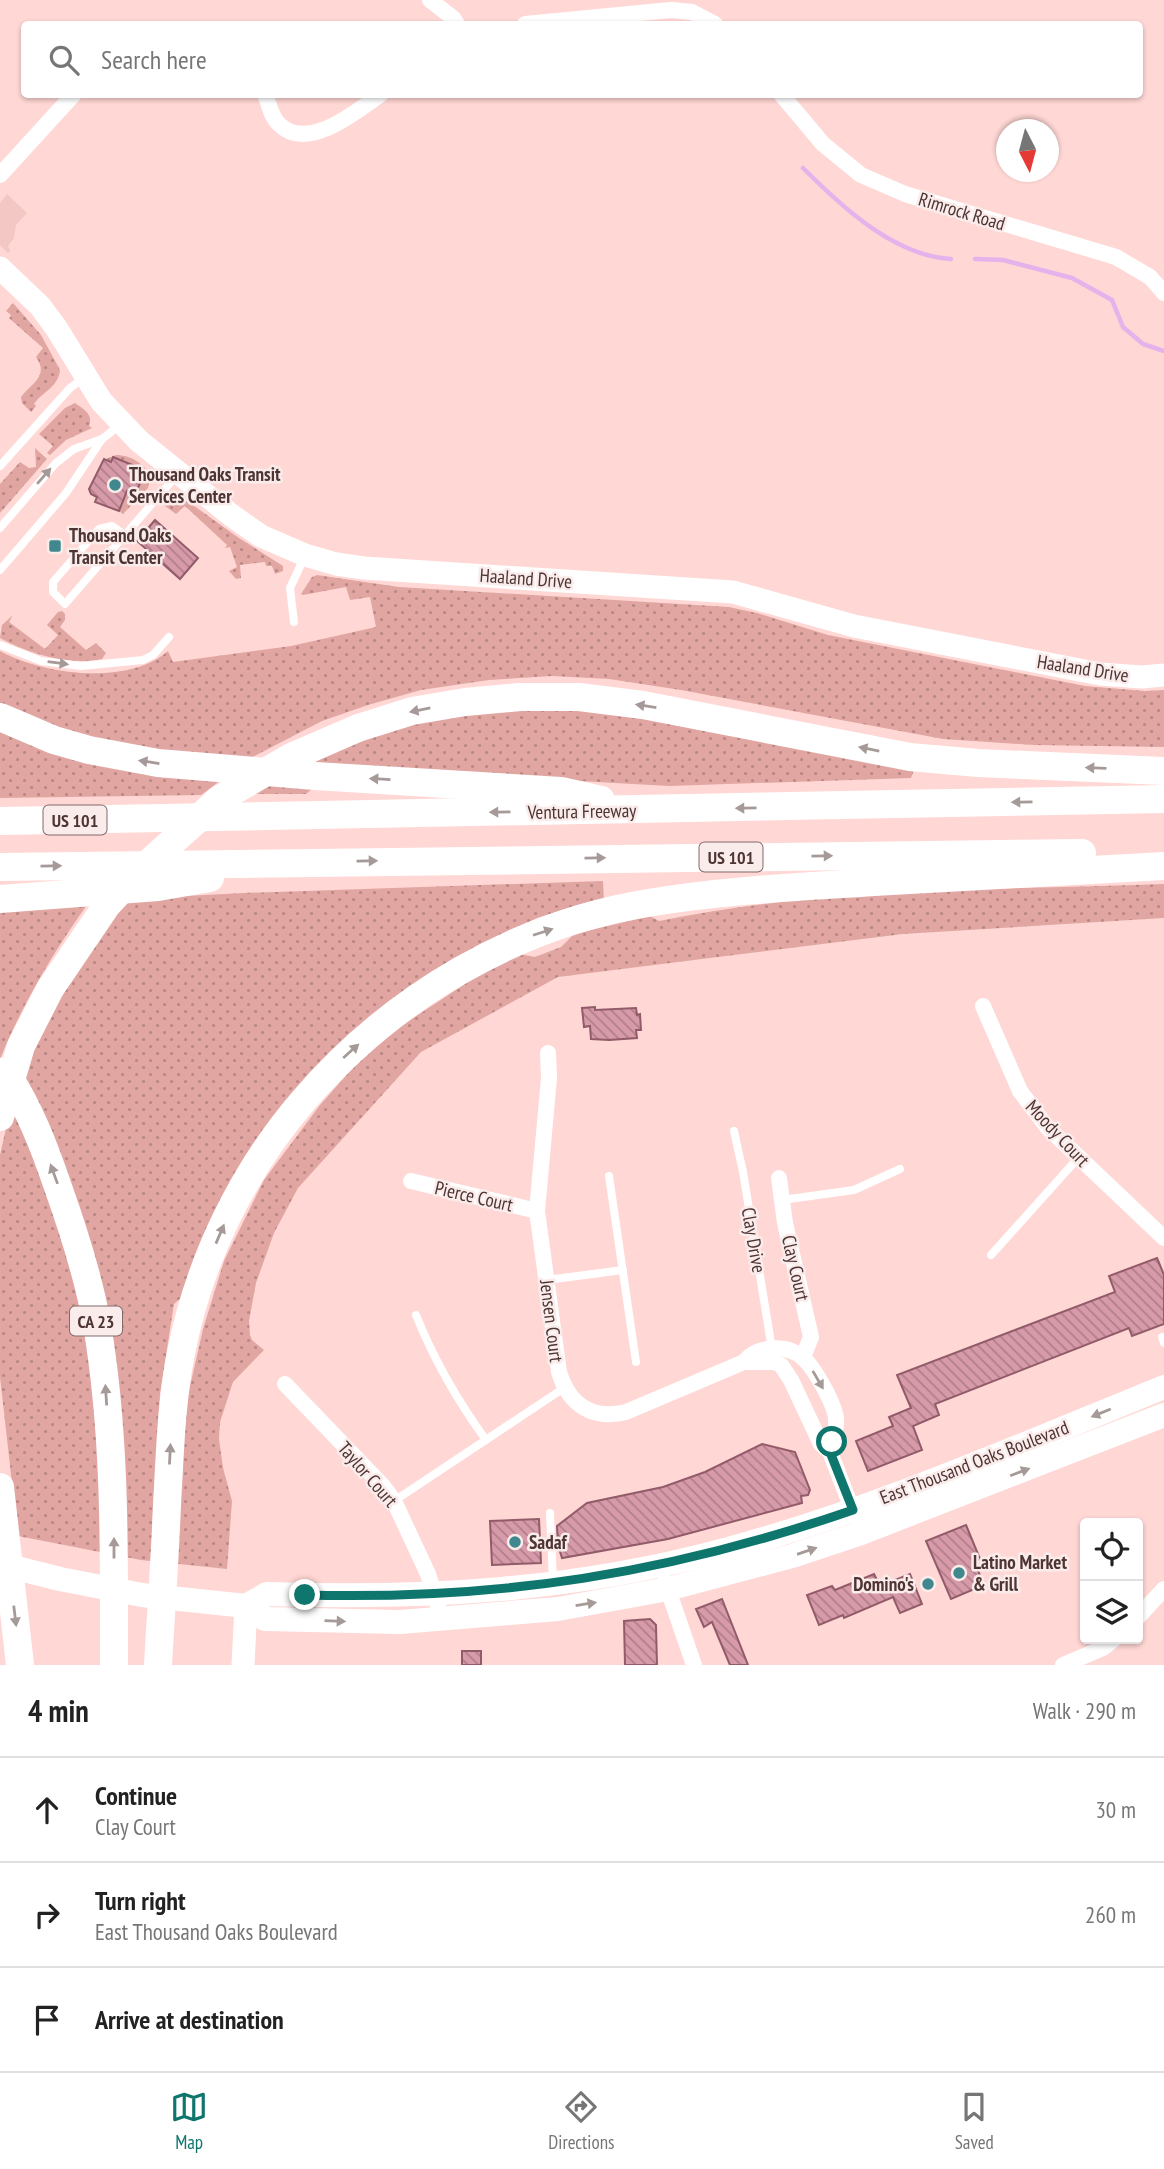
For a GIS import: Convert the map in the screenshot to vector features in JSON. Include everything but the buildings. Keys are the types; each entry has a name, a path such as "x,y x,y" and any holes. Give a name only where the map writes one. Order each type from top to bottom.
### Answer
{"highway":[{"path":"0,1117 21,1046 50,989 107,905 133,877 220,799 291,757 358,728 412,711 465,702 520,697 579,697 643,705 910,757 978,763 1164,771"},
{"path":"0,717 54,740 89,750 158,763 561,791 641,810"},
{"name":"Ventura Freeway","path":"0,821 1164,799"},
{"name":"US 101","path":"0,867 1164,852"},
{"path":"0,899 158,887 299,862"},
{"path":"158,1665 171,1427 181,1353 196,1296 218,1237 256,1164 284,1124 328,1072 381,1023 425,991 475,961 530,936 651,902 767,888 1164,866"},
{"name":"CA 23","path":"0,1063 18,1090 40,1138 86,1270 97,1322 105,1379 114,1512 114,1665"},
{"path":"1,1493 20,1662"}],"main road":[{"name":"East Thousand Oaks Boulevard","path":"857,1521 1164,1387"},
{"name":"East Thousand Oaks Boulevard","path":"0,1564 142,1595 246,1606 265,1619 341,1622 442,1619 555,1609 664,1577 727,1550 857,1521 1164,1415"},
{"name":"East Thousand Oaks Boulevard","path":"246,1606 267,1594 434,1595 664,1577"}],"street":[{"path":"430,0 455,21"},
{"path":"556,21 693,6 711,21"},
{"path":"0,175 70,98"},
{"path":"266,98 279,125 300,133 316,132 335,125 375,98"},
{"name":"Rimrock Road","path":"784,98 823,144 861,175 905,194 1116,257 1150,277 1164,293"},
{"name":"Haaland Drive","path":"0,268 40,306 101,401 121,424 261,536 305,555 336,564 364,568 733,592 854,626 1073,669 1121,676 1164,675"},
{"name":"Moody Court","path":"983,1006 1020,1091 1047,1127 1164,1238"},
{"name":"Jensen Court","path":"548,1053 549,1078 537,1211 559,1372 564,1388 576,1402 593,1412 609,1416 626,1412 744,1363"},
{"name":"Clay Court","path":"779,1178 811,1337 803,1357"},
{"name":"Pierce Court","path":"411,1181 537,1211"},
{"path":"744,1363 750,1355 772,1349 787,1350 803,1357 814,1372 836,1419 830,1452"},
{"path":"744,1363 774,1363 786,1370 821,1444 830,1452 857,1521"},
{"name":"Taylor Court","path":"285,1384 383,1486 394,1501 429,1574 442,1619"},
{"path":"664,1577 694,1665"},
{"path":"1143,1612 1164,1589"},
{"path":"243,1665 246,1606"},
{"path":"1063,1665 1107,1644"}],"lane":[{"path":"0,466 71,388 85,377"},
{"path":"0,570 66,494 102,439 121,424"},
{"path":"0,528 56,463 74,449 102,439"},
{"path":"125,535 112,526 99,529 62,572 52,587 52,592 65,604 179,473"},
{"path":"294,622 290,588 305,555"},
{"path":"0,645 41,662 81,666 143,660 153,655 169,637"},
{"name":"Clay Drive","path":"734,1131 772,1349"},
{"path":"991,1255 1079,1157"},
{"path":"782,1200 854,1190 900,1169"},
{"path":"609,1176 636,1362"},
{"path":"547,1280 623,1270"},
{"path":"416,1315 439,1367 486,1440"},
{"path":"394,1501 564,1388"},
{"path":"550,1513 555,1609"}],"shaded area":[{"path":"7,194 27,213 16,225 8,253 0,245 0,203"},
{"path":"13,303 41,335 60,370 56,381 34,404 36,406 31,412 22,403 21,397 40,374 40,364 36,357 43,348 9,318 11,315 6,311"},
{"path":"75,403 89,415 89,426 92,428 66,440 50,455 47,453 53,446 39,434 65,408"},
{"path":"35,448 47,459 0,513 0,484 20,462 29,468 36,467"},
{"path":"116,455 137,461 151,477 148,488 123,514 119,511 127,492 136,495 144,474 134,468 135,466 113,457 110,461 106,459"},
{"path":"183,498 283,566 283,571 275,574 272,566 266,566 265,562 240,565 241,578 236,579 229,571 237,567 230,547 225,548 227,545 185,506 176,514 165,506 169,500 172,502"},
{"path":"317,575 399,587 729,607 828,635 1085,686 1164,690 1164,747 1034,745 943,739 681,690 609,679 552,676 489,680 421,690 322,721 247,760 100,743 0,708 0,651 39,666 62,671 109,673 151,662 168,651 173,662 291,646 376,627 370,597 350,600 346,587 301,594 312,577"},
{"path":"62,611 65,620 60,627 86,650 96,643 106,653 102,659 63,660 24,649 0,638 2,625 13,615 9,622 45,649 58,635 47,625"},
{"path":"567,708 626,713 914,770 911,778 669,786 491,776 319,783 306,794 252,794 350,744 423,722 460,715"},
{"path":"0,725 225,777 201,795 0,798"},
{"path":"603,881 604,902 578,905 537,918 492,939 363,1023 182,1297 174,1304 160,1394 152,1527 186,1404 203,1329 224,1261 264,1180 320,1105 352,1069 392,1032 474,978 520,954 535,957 561,947 574,934 650,916 659,921 721,910 847,896 974,889 1164,884 1164,918 903,934 558,977 421,1052 298,1188 274,1233 256,1283 249,1321 250,1335 264,1350 233,1382 220,1422 219,1439 223,1468 232,1501 227,1569 141,1560 18,1536 0,1377 0,1155 10,1111 31,1050 58,997 126,899"},
{"path":"89,902 40,978 0,1059 0,910"}],"waterway":[{"path":"803,168 851,213 889,239 930,256 951,259"},
{"path":"975,259 1003,260 1072,278 1112,300 1123,327 1143,344 1164,351"}],"place":[{"name":"Thousand Oaks Transit Services Center","path":"115,485"},
{"name":"Thousand Oaks Transit Center","path":"55,546"},
{"name":"Sadaf","path":"515,1542"},
{"name":"Latino Market & Grill","path":"959,1573"},
{"name":"Domino's","path":"928,1584"}],"route":[{"path":"305,1595 390,1596 492,1591 598,1577 661,1566 727,1550 853,1510 830,1452 832,1442"}]}
